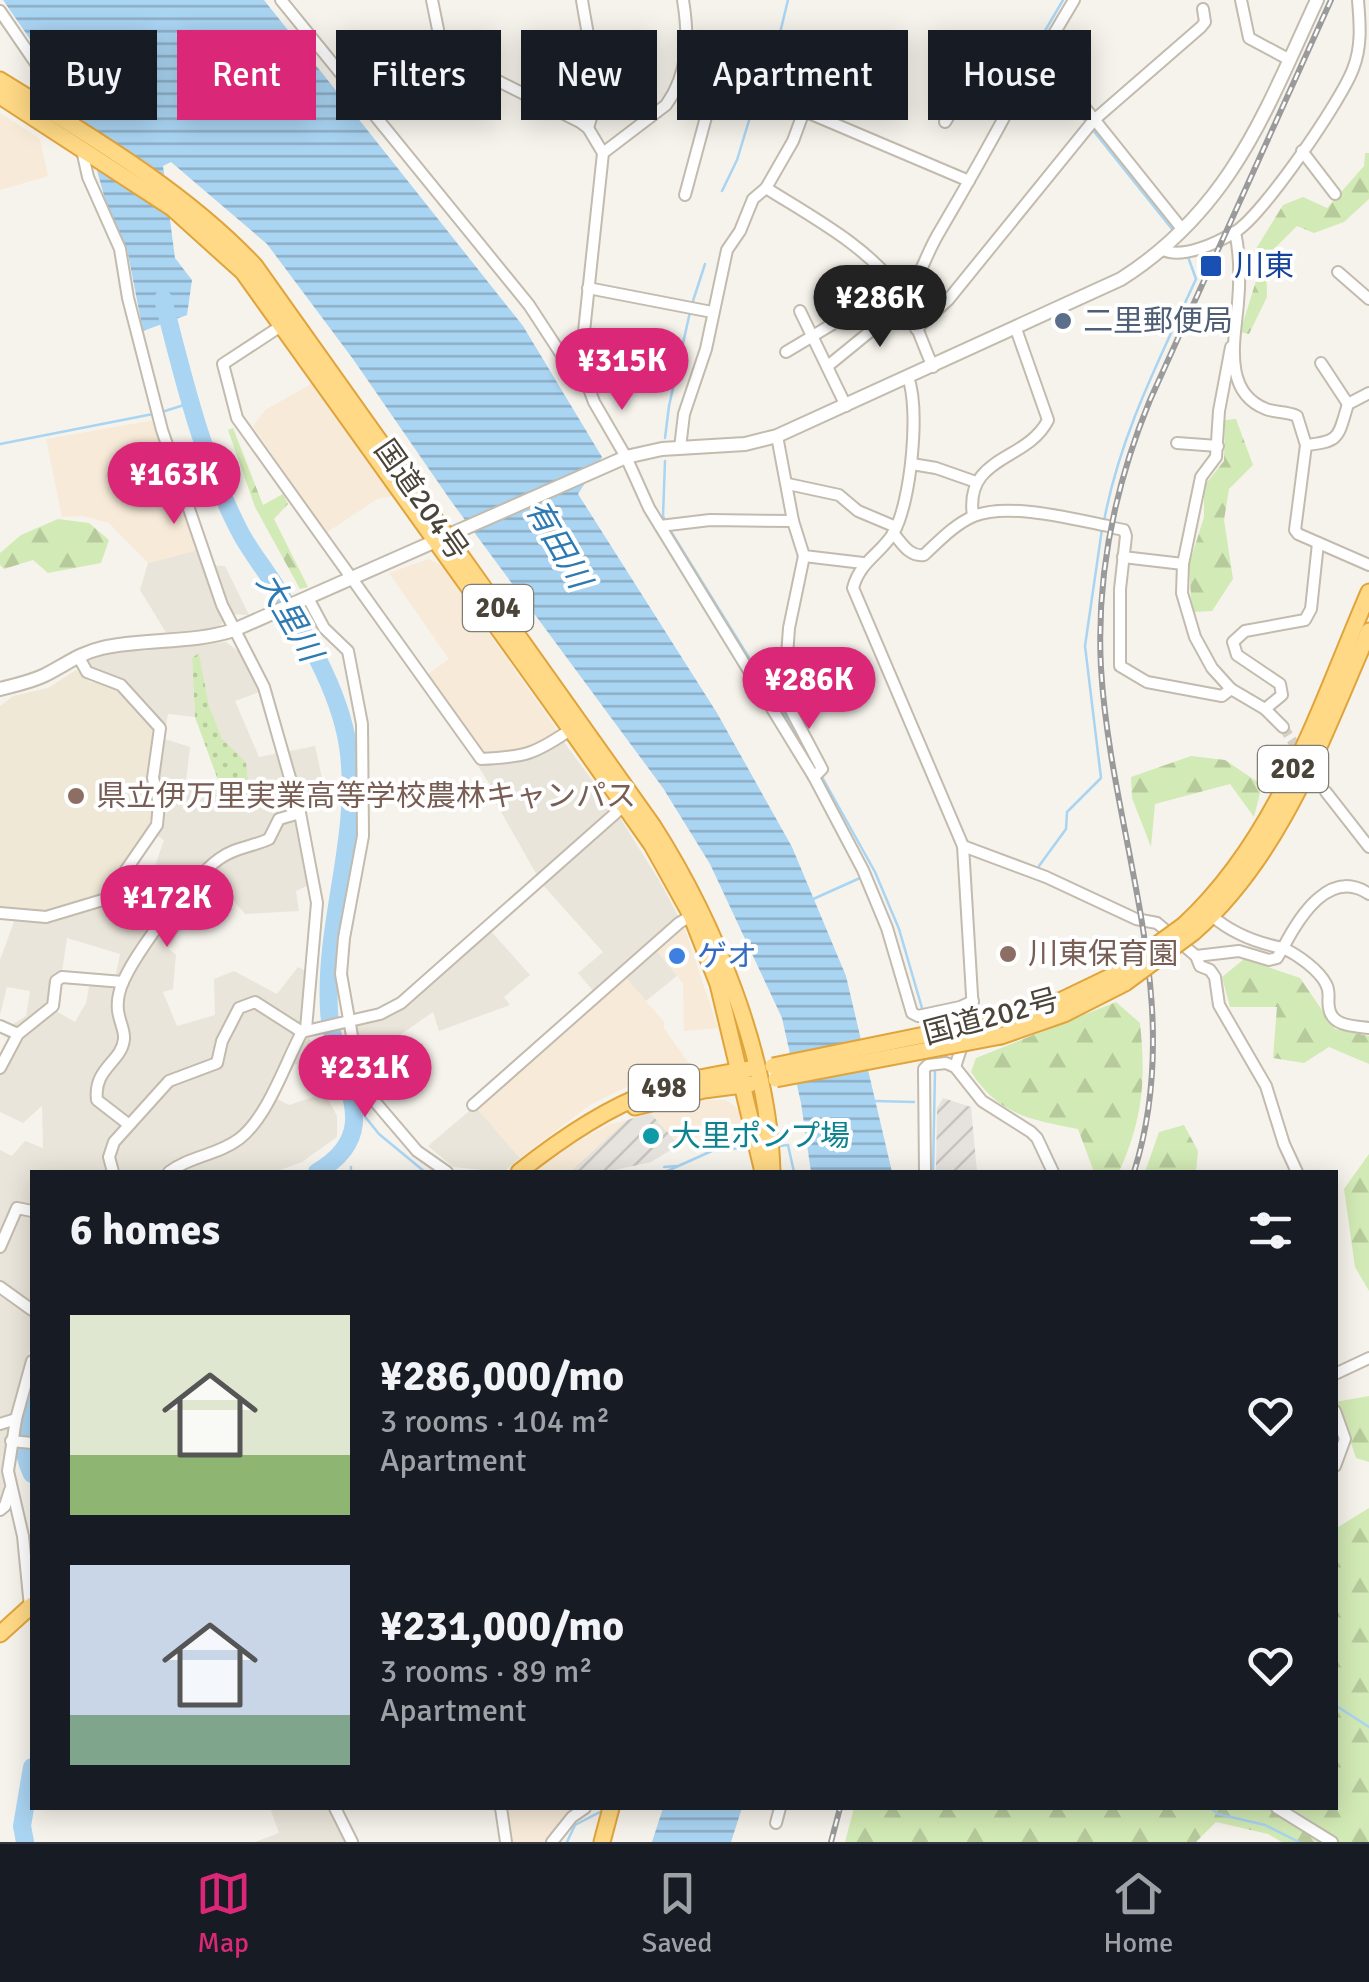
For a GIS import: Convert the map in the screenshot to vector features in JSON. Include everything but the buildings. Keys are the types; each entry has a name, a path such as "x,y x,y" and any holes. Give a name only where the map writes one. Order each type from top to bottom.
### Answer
{"highway":[{"name":"国道204号","path":"0,80 68,125 83,142"},
{"name":"国道204号","path":"0,96 83,142 171,200 288,321 629,802 696,913 718,984 758,1075"},
{"name":"国道202号","path":"1189,929 1260,832 1288,778 1369,592"},
{"name":"国道202号","path":"758,1075 1000,1028 1121,978 1212,916 1229,900 1277,833 1369,631"},
{"name":"498","path":"523,1170 562,1140 654,1091 758,1075"},
{"path":"758,1075 763,1170"},
{"path":"758,1075 770,1132 772,1170"},
{"path":"0,1634 30,1607"},
{"path":"602,1842 611,1810"}],"street":[{"path":"432,0 444,59 488,76 588,128 602,154 583,341 587,382 641,494 666,525 767,701 818,773"},
{"path":"582,0 594,78 588,128"},
{"path":"683,0 687,30"},
{"path":"1056,30 1074,0"},
{"path":"1241,0 1249,38 1290,60"},
{"path":"0,689 44,676 78,656 136,640 196,640 234,630 623,459 680,448 745,444 778,436 1121,279 1163,250 1237,166 1317,0"},
{"path":"1163,250 1185,252 1235,232 1270,197 1346,86 1365,33 1358,0"},
{"path":"284,1 529,305 576,377 587,382"},
{"path":"916,329 948,300 1090,124 1201,28 1205,22 1203,9"},
{"path":"0,10 64,106 68,125"},
{"path":"602,154 666,105 677,85"},
{"path":"685,194 704,120"},
{"path":"680,448 684,414 706,350 727,250 754,198 766,188 794,140 801,120"},
{"path":"826,120 969,180"},
{"path":"829,365 904,300 1003,120"},
{"path":"1087,120 1182,229"},
{"path":"83,142 88,177 120,250 128,298 162,430 222,605 264,686 300,813 317,902 306,1029 260,1116 224,1148 172,1170"},
{"path":"1302,150 1335,194"},
{"path":"766,188 850,242 904,300 933,366"},
{"path":"1235,232 1238,302 1219,412 1218,446 1216,457 1201,478 1183,564 1182,593 1202,654 1230,690 1265,709 1283,726"},
{"path":"1338,272 1369,299"},
{"path":"588,288 712,312"},
{"path":"786,352 856,310"},
{"path":"800,311 846,406"},
{"path":"288,321 223,364 237,418 480,759 523,757 575,726"},
{"path":"973,516 971,503 976,482 984,471 1041,434 1048,420 1016,329"},
{"path":"1231,347 1242,391 1263,408 1297,416 1306,445 1295,530 1369,566"},
{"path":"1321,363 1348,404"},
{"path":"908,378 915,411 912,464 894,530 863,564 853,588 964,846 973,1012 955,1067 982,1101 1037,1138 1052,1170"},
{"path":"1306,445 1330,443 1337,436 1348,404 1369,393"},
{"path":"778,436 793,522 804,556 789,628 784,697 887,928 912,1013 932,1014 973,1001"},
{"path":"1177,443 1218,446"},
{"path":"912,464 976,482"},
{"path":"788,484 839,495 858,511 894,530 912,554 924,555 973,516 990,511 1043,514 1124,530 1120,666 1147,682 1222,696 1230,690"},
{"path":"666,525 710,520 793,522"},
{"path":"1265,709 1278,700 1282,688 1237,655 1233,642 1245,631 1305,620 1310,609 1318,543"},
{"path":"804,556 863,564"},
{"path":"1122,557 1183,564"},
{"path":"305,599 324,628 348,651 362,724 363,836 341,974 365,1090 417,1151 444,1170"},
{"path":"0,914 46,917 106,899 158,825 160,803 153,778 160,728 121,684 88,672 78,656"},
{"path":"767,701 784,697"},
{"path":"1326,792 1369,847"},
{"path":"113,1170 110,1150 128,1124 169,1081 217,1063 222,1040 239,1008 255,1002 306,1029 380,1014 400,1003 629,802"},
{"path":"128,1124 98,1100 96,1089 100,1075 124,1043 124,1033 116,1020 123,982 140,951 204,871 243,845 269,839 279,819 300,813"},
{"path":"964,846 1062,883 1136,919 1150,919 1196,956 1200,966 1210,970 1214,977 1219,1005 1266,1086 1296,1170"},
{"path":"1196,956 1239,951 1269,960 1277,958 1294,928 1327,892 1340,885 1352,885 1369,894"},
{"path":"473,1105 696,913"},
{"path":"1212,916 1261,944 1294,953 1324,980 1333,1018 1344,1025 1369,1028"},
{"path":"0,1068 18,1034 52,1006 56,982 62,977 123,982"},
{"path":"0,1026 18,1034"},
{"path":"925,1170 924,1069 928,1065 955,1067"},
{"path":"0,1248 17,1208 30,1210"},
{"path":"0,1287 30,1309"},
{"path":"1338,1373 1369,1358"},
{"path":"30,1367 11,1441 8,1472 30,1598"},
{"path":"0,1424 16,1419"},
{"path":"1338,1419 1346,1439 1338,1459"},
{"path":"11,1441 30,1443"},
{"path":"0,1510 6,1506 10,1490"},
{"path":"336,1810 352,1842"},
{"path":"501,1810 506,1842"},
{"path":"552,1842 572,1816 582,1810"},
{"path":"776,1823 779,1810"},
{"path":"1280,1810 1332,1842"}],"shaded area":[{"path":"0,113 40,139 48,176 0,190"},
{"path":"315,382 393,496 377,499 326,533 253,426 265,410"},
{"path":"155,420 198,550 148,563 109,523 83,516 62,517 46,439"},
{"path":"198,550 205,565 225,566 249,615 230,614 215,631 167,634 140,590 148,563"},
{"path":"429,559 441,565 557,730 550,738 518,753 481,754 427,675 449,659 389,573"},
{"path":"226,642 246,657 262,691 235,701 259,757 315,746 327,801 298,818 309,885 296,891 299,911 245,914 228,894 212,923 197,917 178,933 169,949 176,955 173,989 163,992 177,1026 215,1015 214,979 234,971 277,994 298,967 308,972 302,1026 314,1045 317,1062 303,1067 291,1062 273,1097 289,1105 325,1093 337,1116 337,1137 302,1162 280,1170 30,1170 30,1349 7,1433 0,1502 0,1150 12,1156 25,1141 43,1148 42,1106 23,1123 0,1112 0,1056 8,1039 0,1032 26,1016 30,991 7,987 0,1015 0,960 15,919 100,906 126,911 137,882 149,883 164,840 156,835 163,820 163,802 156,781 165,739 190,747 186,782 222,791 239,805 246,762 222,740 209,706 199,654 192,659 195,717 168,714 165,730 120,678 94,672 89,660 117,652","holes":["67,938 120,954 115,979 91,976 86,1003 75,1022 56,1011"]},
{"name":"県立伊万里実業高等学校農林キャンパス","path":"76,670 90,682 114,685 157,732 148,783 156,809 152,826 103,896 48,914 0,909 0,706 13,696 48,688"},
{"path":"564,742 622,821 684,927 655,948 677,976 646,1001 625,977 600,999 578,973 603,952 542,884 476,763 524,760"},
{"path":"684,927 718,1028 684,1031 683,983 655,949"},
{"path":"490,930 530,975 504,997 510,1005 439,1031 433,1012 400,1035 359,1055 354,1024 384,1016"},
{"path":"625,977 664,1022 664,1028 690,1065 649,1076 590,1105 520,1158 475,1106"},
{"path":"943,1098 971,1107 977,1170 936,1170 937,1108"},
{"path":"702,1100 725,1100 735,1106 744,1127 718,1128 679,1145 650,1113"},
{"path":"475,1106 520,1158 506,1170 453,1167 428,1146"},
{"path":"650,1113 679,1145 651,1162 615,1170 572,1170 627,1120"},
{"path":"627,1120 572,1170 535,1170 559,1152 608,1125"},
{"path":"271,1810 334,1810 348,1842 255,1842 279,1833"},
{"path":"505,1810 577,1810 551,1842 510,1842"}],"green space":[{"path":"1365,153 1369,153 1369,199 1344,222 1314,233 1297,226 1266,257 1267,297 1249,334 1240,332 1256,281 1254,252 1283,205 1303,197 1327,208 1364,166"},
{"path":"1236,419 1253,465 1229,489 1224,520 1233,579 1212,611 1192,612 1189,565 1204,517 1204,486 1224,461 1225,420"},
{"path":"233,428 263,505 283,494 288,504 274,519 308,587 300,589 255,507 228,430"},
{"path":"58,519 89,523 109,540 101,563 48,573 33,560 4,569 0,565 0,553 21,535"},
{"path":"199,653 209,706 222,739 246,762 250,802 239,805 222,791 195,717 192,658"},
{"path":"1191,756 1225,760 1262,785 1254,817 1230,784 1155,804 1151,847 1132,798 1131,777"},
{"path":"1244,959 1300,978 1335,1029 1369,1036 1369,1064 1329,1047 1304,1063 1273,1058 1277,1007 1230,1007 1222,977"},
{"path":"1116,1002 1140,1023 1143,1063 1141,1099 1120,1170 1093,1170 1078,1129 1017,1113 993,1098 971,1072 976,1058"},
{"path":"1184,1125 1198,1151 1196,1170 1146,1170 1159,1132"},
{"path":"1369,1154 1369,1291 1355,1267 1344,1189"},
{"path":"1369,1396 1369,1462 1356,1458 1348,1434 1338,1430 1338,1401"},
{"path":"1369,1508 1369,1842 1282,1842 1268,1834 1216,1822 1196,1842 845,1842 853,1810 1338,1810 1338,1527"}],"water":[{"name":"有田川","path":"3,0 264,0 288,30 177,30 177,120 316,120 316,65 336,91 336,120 359,120 523,326 602,457 578,494 717,713 792,847 846,976 892,1170 811,1170 782,1018 710,864 663,788 267,244 171,162 163,166 175,258 192,280 187,315 143,331 127,249 106,203 83,120 157,120 157,30 30,30 30,39"},
{"path":"662,1810 741,1810 731,1842 652,1842"}],"waterway":[{"path":"781,30 788,0"},
{"path":"1045,30 1063,0"},
{"path":"722,191 749,120"},
{"path":"1092,129 1172,229"},
{"path":"1104,521 1131,427 1196,279 1187,254"},
{"path":"692,304 705,264"},
{"name":"大里川","path":"163,299 195,417 226,503 318,660 337,703 348,746 350,813 332,943 329,1010 354,1119 351,1138 339,1155 320,1170"},
{"path":"665,438 690,312"},
{"path":"162,412 190,403"},
{"path":"0,444 153,414"},
{"path":"665,461 666,523"},
{"path":"1039,866 1066,829 1067,812 1101,778 1085,646 1102,529"},
{"path":"670,530 808,753"},
{"path":"822,777 875,872 899,929 922,1008"},
{"path":"811,900 860,878"},
{"path":"933,1170 935,1071"},
{"path":"875,1101 914,1102"},
{"path":"354,1103 379,1134 423,1170"},
{"path":"780,1146 788,1145 794,1170"},
{"path":"669,1170 714,1150 744,1148"},
{"path":"664,1167 677,1166"},
{"name":"大里川","path":"30,1406 24,1436 30,1469"},
{"path":"1338,1707 1369,1727"},
{"name":"大里川","path":"25,1842 22,1826 30,1779"},
{"path":"1213,1810 1265,1825 1299,1842"},
{"path":"567,1842 575,1825 600,1812"}],"tunnel":[{"path":"1283,727 1326,792"}],"railway":[{"path":"1134,1170 1148,1108 1153,1045 1142,920 1118,794 1101,668 1102,599 1110,531 1127,465 1150,400 1331,0"},
{"path":"831,1842 839,1810"}],"place":[{"name":"川東","path":"1211,266"},
{"name":"二里郵便局","path":"1063,321"},
{"name":"県立伊万里実業高等学校農林キャンパス","path":"76,796"},
{"name":"川東保育園","path":"1008,954"},
{"name":"ゲオ","path":"677,956"},
{"name":"大里ポンプ場","path":"651,1136"}]}
